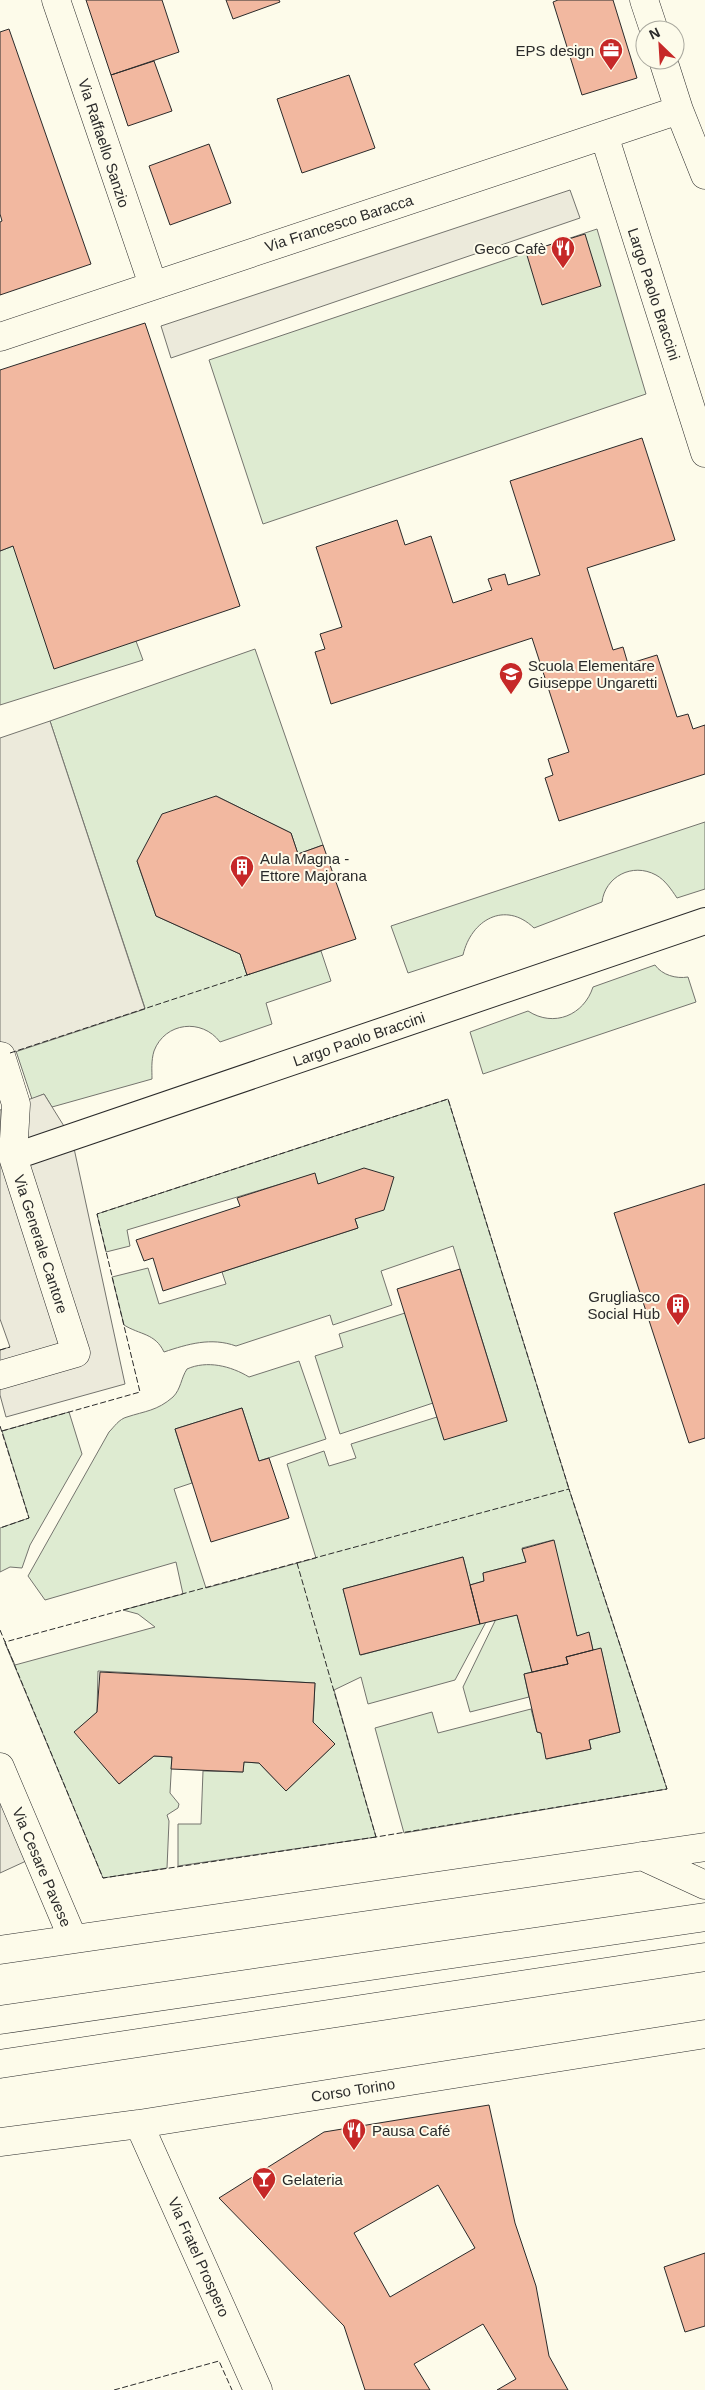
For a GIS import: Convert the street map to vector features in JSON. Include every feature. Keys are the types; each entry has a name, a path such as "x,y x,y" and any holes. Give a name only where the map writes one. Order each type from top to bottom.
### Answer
{"street":[{"name":"Via Raffaello Sanzio","path":"56,0 153,285"},
{"path":"644,0 651,20"},
{"path":"666,70 679,110 705,175"},
{"name":"Via Francesco Baracca","path":"0,337 679,110"},
{"name":"Largo Paolo Braccini","path":"604,135 705,453"},
{"name":"Largo Paolo Braccini","path":"13,1157 705,921"},
{"name":"Via Generale Cantore","path":"0,1375 76,1353 13,1157 16,1104 1,1056"},
{"name":"Via Cesare Pavese","path":"0,1767 72,1939"},
{"path":"0,1950 705,1847"},
{"path":"642,1856 705,1884"},
{"path":"0,2020 705,1918"},
{"path":"0,2064 705,1957"},
{"name":"Corso Torino","path":"0,2142 140,2124 705,2034"},
{"name":"Via Fratel Prospero","path":"140,2124 258,2390"}],"green space":[{"path":"597,229 646,394 263,524 209,360"},
{"path":"13,546 136,641 143,660 0,705 0,551"},
{"path":"255,649 323,845 298,854 291,833 216,796 137,861 156,916 240,954 247,975 321,951 331,981 266,1003 272,1024 220,1042 204,1029 184,1027 175,1029 159,1041 154,1051 152,1079 52,1107 44,1094 32,1099 16,1051 145,1008 50,721"},
{"path":"705,822 705,889 677,898 665,882 656,875 647,871 629,871 621,874 608,885 602,902 534,928 512,915 501,915 491,918 473,932 463,955 408,973 391,926"},
{"path":"655,965 670,976 688,977 696,1002 483,1074 470,1032 528,1011 548,1018 567,1016 583,1005 593,987"},
{"path":"448,1099 569,1489 667,1789 404,1833 375,1728 432,1712 438,1733 531,1709 537,1732 541,1733 547,1759 591,1749 589,1740 620,1732 601,1649 593,1650 589,1633 577,1636 553,1540 522,1548 526,1562 483,1573 484,1581 470,1585 463,1557 343,1589 361,1655 486,1622 455,1680 368,1704 361,1677 334,1690 376,1837 178,1866 178,1824 201,1824 203,1771 243,1772 244,1762 259,1763 286,1791 335,1744 313,1722 315,1683 98,1671 97,1712 75,1732 119,1784 154,1756 172,1757 170,1793 179,1804 178,1808 167,1815 169,1821 167,1868 103,1878 5,1643 15,1665 155,1627 138,1614 123,1610 183,1594 176,1562 45,1600 28,1576 109,1432 124,1418 156,1408 167,1402 178,1391 187,1369 195,1366 219,1365 249,1377 299,1361 326,1439 259,1461 242,1408 175,1429 192,1483 174,1489 206,1588 316,1558 287,1464 324,1451 329,1466 356,1458 351,1444 437,1417 507,1421 453,1246 381,1271 392,1305 333,1325 330,1315 236,1346 227,1343 209,1342 191,1344 164,1352 152,1338 124,1325 112,1277 148,1268 159,1304 226,1284 222,1272 358,1228 355,1219 365,1172 318,1184 314,1174 127,1230 130,1246 106,1252 97,1214"},
{"path":"405,1313 433,1403 340,1434 315,1356 343,1347 339,1334"},
{"path":"69,1412 82,1454 30,1545 22,1568 10,1567 0,1572 0,1528 29,1518 2,1431"},
{"path":"517,1615 532,1672 524,1674 529,1697 470,1712 463,1687 496,1619"}],"shaded area":[{"path":"570,190 580,218 171,358 161,326"},
{"path":"50,721 145,1009 0,1057 0,738"},
{"path":"44,1094 72,1139 125,1384 6,1417 0,1395 0,1350 10,1347 0,1319 0,1110"},
{"path":"0,1767 37,1856 0,1873"}],"building":[{"path":"86,0 162,0 179,52 111,75"},
{"path":"226,0 279,0 280,2 233,19"},
{"path":"558,0 613,0 637,78 582,95 553,2"},
{"path":"9,29 91,264 0,295 0,222 2,221 0,214 0,32"},
{"path":"154,61 172,111 128,126 111,75"},
{"path":"349,75 375,148 302,173 277,99"},
{"path":"209,144 231,203 170,225 149,166"},
{"name":"Geco Cafè","path":"585,234 601,286 542,305 526,252"},
{"path":"145,323 240,606 54,669 13,546 0,551 0,370"},
{"path":"642,438 675,540 587,568 613,650 623,647 628,664 657,655 677,717 688,714 693,729 705,725 705,774 559,821 545,778 553,775 548,759 569,752 532,638 331,704 315,652 325,649 320,634 342,627 316,547 397,520 405,545 431,536 453,603 492,590 488,579 505,574 508,585 540,575 510,481"},
{"name":"Aula Magna - Ettore Majorana","path":"216,796 291,833 298,854 323,845 356,939 247,975 240,954 156,916 137,861 162,814"},
{"path":"364,1168 394,1177 384,1210 355,1219 358,1228 163,1291 153,1258 144,1261 136,1240 240,1206 237,1198 315,1173 318,1184"},
{"name":"Grugliasco Social Hub","path":"705,1184 705,1438 689,1443 614,1213"},
{"path":"460,1269 507,1421 444,1440 397,1289"},
{"path":"242,1408 259,1461 269,1458 289,1518 211,1542 175,1429"},
{"path":"554,1540 577,1636 589,1632 593,1650 566,1657 568,1664 532,1672 517,1615 480,1624 470,1585 484,1581 483,1573 526,1562 522,1549"},
{"path":"463,1557 480,1624 360,1655 343,1589"},
{"path":"601,1648 620,1732 589,1740 591,1749 546,1759 541,1733 537,1732 524,1674 568,1664 566,1657"},
{"path":"100,1672 315,1683 313,1722 335,1744 286,1791 259,1763 244,1762 243,1772 171,1769 172,1757 154,1756 119,1784 74,1732 97,1712"},
{"path":"489,2105 515,2223 536,2286 549,2356 568,2390 497,2390 516,2379 483,2324 414,2364 430,2390 365,2390 344,2326 219,2198 324,2132","holes":["438,2185 475,2248 390,2297 354,2233"]},
{"path":"705,2253 705,2326 685,2332 664,2267"}],"fence":[{"path":"10,1053 250,974"},
{"path":"2,1431 140,1392 97,1214 448,1099 569,1489"},
{"path":"0,1350 10,1347"},
{"path":"0,1426 29,1518 0,1528"},
{"path":"297,1563 376,1837 667,1789 569,1489 5,1642 103,1878 376,1837"},
{"path":"0,1630 5,1642"},
{"path":"114,2390 219,2361 232,2390"}],"place":[{"name":"EPS design","path":"611,71"},
{"name":"Geco Cafè","path":"563,269"},
{"name":"Scuola Elementare Giuseppe Ungaretti","path":"511,695"},
{"name":"Aula Magna - Ettore Majorana","path":"242,888"},
{"name":"Grugliasco Social Hub","path":"678,1326"},
{"name":"Pausa Café","path":"354,2151"},
{"name":"Gelateria","path":"264,2200"}]}
